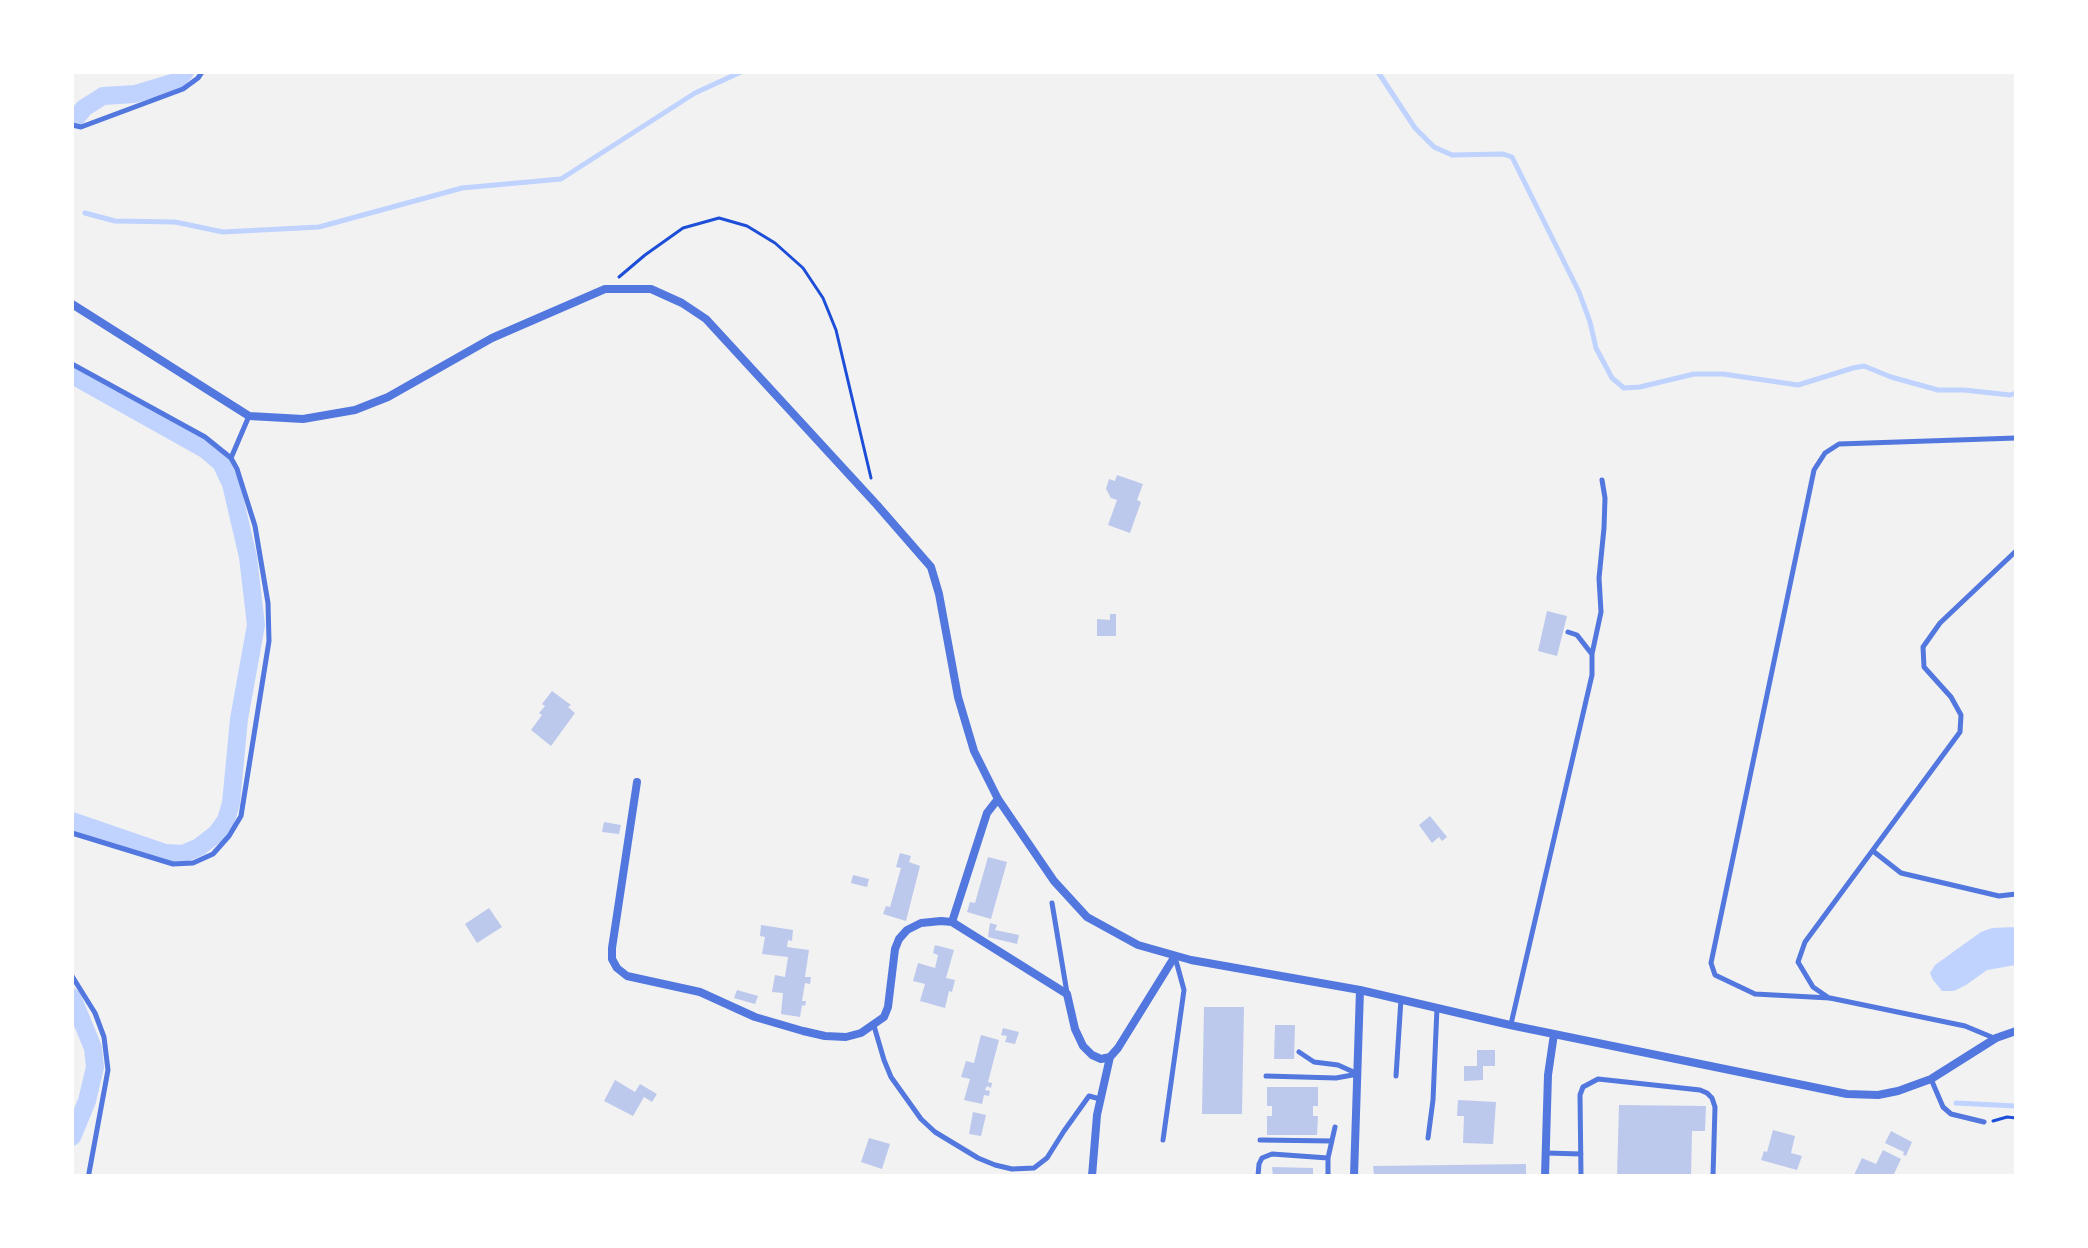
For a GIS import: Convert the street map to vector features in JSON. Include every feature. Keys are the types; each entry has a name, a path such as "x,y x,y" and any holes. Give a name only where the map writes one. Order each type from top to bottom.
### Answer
{"street":[{"path":"72,304 249,416 303,419 355,410 388,397 492,338 605,289 651,289 682,303 706,319 931,567 958,697 974,751 998,799 1054,881 1087,917 1138,945 1191,960 1360,990 1510,1025 1847,1094 1878,1095 1931,1079 1996,1038 2016,1031"},
{"path":"637,782 612,948 612,959 627,976 700,992 755,1017 825,1036 846,1037 861,1033 884,1017 895,949 907,930 921,923 952,922 1067,994 1075,1029 1083,1046 1101,1059 1110,1057"},
{"path":"952,922 987,813 998,799"},
{"path":"1092,1176 1100,1099 1110,1057 1175,956"},
{"path":"1354,1176 1360,990"},
{"path":"1545,1176 1548,1075 1554,1034"}],"lane":[{"path":"72,125 81,127 183,89 202,72"},
{"path":"72,364 205,437 231,458 255,526 268,603 269,641 241,816 213,854 193,863 173,864 72,833"},
{"path":"231,458 249,416"},
{"path":"1996,1038 1965,1026 1830,998 1755,994 1715,975 1711,963 1814,470 1825,453 1839,444 2016,438"},
{"path":"1510,1025 1592,675 1592,654 1601,612 1599,578 1605,498 1602,480"},
{"path":"1830,998 1813,987 1798,962 1805,942 1960,732 1961,715 1951,697 1924,667 1923,647 1940,623 2016,551"},
{"path":"1568,632 1577,635 1592,654"},
{"path":"1873,851 1901,873 1999,896 2016,894"},
{"path":"1052,903 1067,994"},
{"path":"1163,1140 1184,990 1175,956"},
{"path":"72,976 95,1013 104,1037 108,1070 89,1176"},
{"path":"1396,1076 1401,999"},
{"path":"1428,1138 1437,1008"},
{"path":"874,1026 891,1077 921,1119 935,1132 995,1165 1012,1169 1034,1168 1047,1158 1089,1096 1100,1099"},
{"path":"1299,1052 1314,1062 1338,1065 1358,1074"},
{"path":"1266,1076 1336,1078 1358,1074"},
{"path":"1581,1176 1580,1095 1583,1087 1598,1079 1700,1090 1712,1098 1715,1107 1713,1176"},
{"path":"1931,1079 1943,1107 1951,1114 1984,1122"},
{"path":"1328,1176 1328,1158 1335,1127"},
{"path":"1260,1140 1332,1141"},
{"path":"1546,1153 1581,1154"},
{"path":"1258,1176 1262,1158 1272,1154 1328,1158"}],"path":[{"path":"605,289 683,228 719,218 747,226 775,243 803,268 823,298 836,330 877,505"},
{"path":"2007,1117 2016,1118"}],"water":[{"path":"2016,927 2016,965 1987,970 1954,991 1942,991 1933,980 1930,973 1935,965 1981,932 1992,928"}],"building":[{"path":"1117,475 1143,484 1137,500 1141,502 1130,533 1108,525 1117,500 1111,498 1106,489 1109,479 1115,481"},
{"path":"1547,611 1567,616 1557,656 1538,651"},
{"path":"1110,614 1116,614 1116,636 1097,636 1097,619 1110,620"},
{"path":"552,691 571,705 568,707 575,713 551,746 531,730 542,715 539,713 545,706 542,704"},
{"path":"1430,816 1447,837 1442,841 1439,837 1432,843 1419,825"},
{"path":"604,822 621,825 619,834 602,832"},
{"path":"900,853 911,856 909,862 920,866 906,921 883,914 886,906 890,907 901,868 896,867"},
{"path":"988,857 1007,862 991,919 967,912 970,902 975,903"},
{"path":"853,875 869,879 867,887 851,883"},
{"path":"489,908 502,927 477,943 465,924"},
{"path":"990,923 997,925 995,930 1019,935 1017,944 988,937"},
{"path":"761,925 793,930 792,941 788,940 787,947 809,950 805,977 811,977 810,984 805,983 802,1001 806,1001 800,1017 781,1014 783,993 772,992 775,975 785,977 788,957 762,954 765,937 760,936"},
{"path":"935,945 954,950 946,978 955,980 945,1008 920,1001 925,984 913,981 918,963 935,968 938,955 933,953"},
{"path":"737,990 758,996 755,1004 734,998"},
{"path":"1204,1007 1244,1007 1242,1114 1202,1114"},
{"path":"1275,1025 1295,1025 1294,1059 1274,1059"},
{"path":"1003,1028 1019,1032 1015,1044 1005,1042 1007,1036 1001,1035"},
{"path":"981,1035 999,1040 988,1082 992,1083 991,1088 987,1086 985,1090 990,1091 989,1096 984,1095 982,1104 964,1100 970,1079 961,1077 966,1061 974,1063"},
{"path":"1477,1050 1495,1050 1495,1066 1483,1066 1483,1080 1464,1081 1464,1066 1477,1066"},
{"path":"615,1080 635,1092 640,1084 657,1094 652,1102 644,1097 633,1116 604,1101"},
{"path":"1267,1087 1318,1087 1318,1106 1313,1106 1313,1116 1318,1116 1317,1135 1267,1135 1267,1116 1272,1116 1272,1106 1267,1106"},
{"path":"1458,1100 1496,1102 1493,1144 1463,1143 1464,1116 1457,1116"},
{"path":"1619,1105 1706,1106 1705,1131 1692,1131 1691,1176 1617,1176"},
{"path":"973,1112 986,1115 981,1136 969,1134"},
{"path":"1773,1130 1795,1136 1791,1153 1802,1156 1797,1170 1761,1160 1764,1151 1767,1152"},
{"path":"1891,1131 1912,1142 1906,1156 1885,1143"},
{"path":"869,1138 890,1144 882,1169 861,1162"},
{"path":"1883,1150 1901,1159 1893,1176 1854,1175 1862,1158 1876,1164"},
{"path":"1526,1164 1526,1176 1374,1176 1373,1166"},
{"path":"1272,1167 1313,1168 1313,1176 1273,1176"}],"waterway":[{"path":"77,117 84,108 103,96 135,94 175,82 185,72"},
{"path":"85,213 115,221 175,222 223,232 319,227 462,188 561,179 695,93 741,72"},
{"path":"1378,72 1415,128 1434,147 1452,155 1503,154 1512,157 1579,292 1596,348 1612,378 1624,388 1694,374 1723,374 1798,385 1864,366 1938,390 2016,393"},
{"path":"72,375 206,450 221,463 231,484 248,557 256,625 239,719 231,803 226,820 216,834 183,854 165,853 72,821"},
{"path":"72,997 93,1048 95,1067 87,1101 72,1137"},
{"path":"1956,1103 2016,1106"}]}
